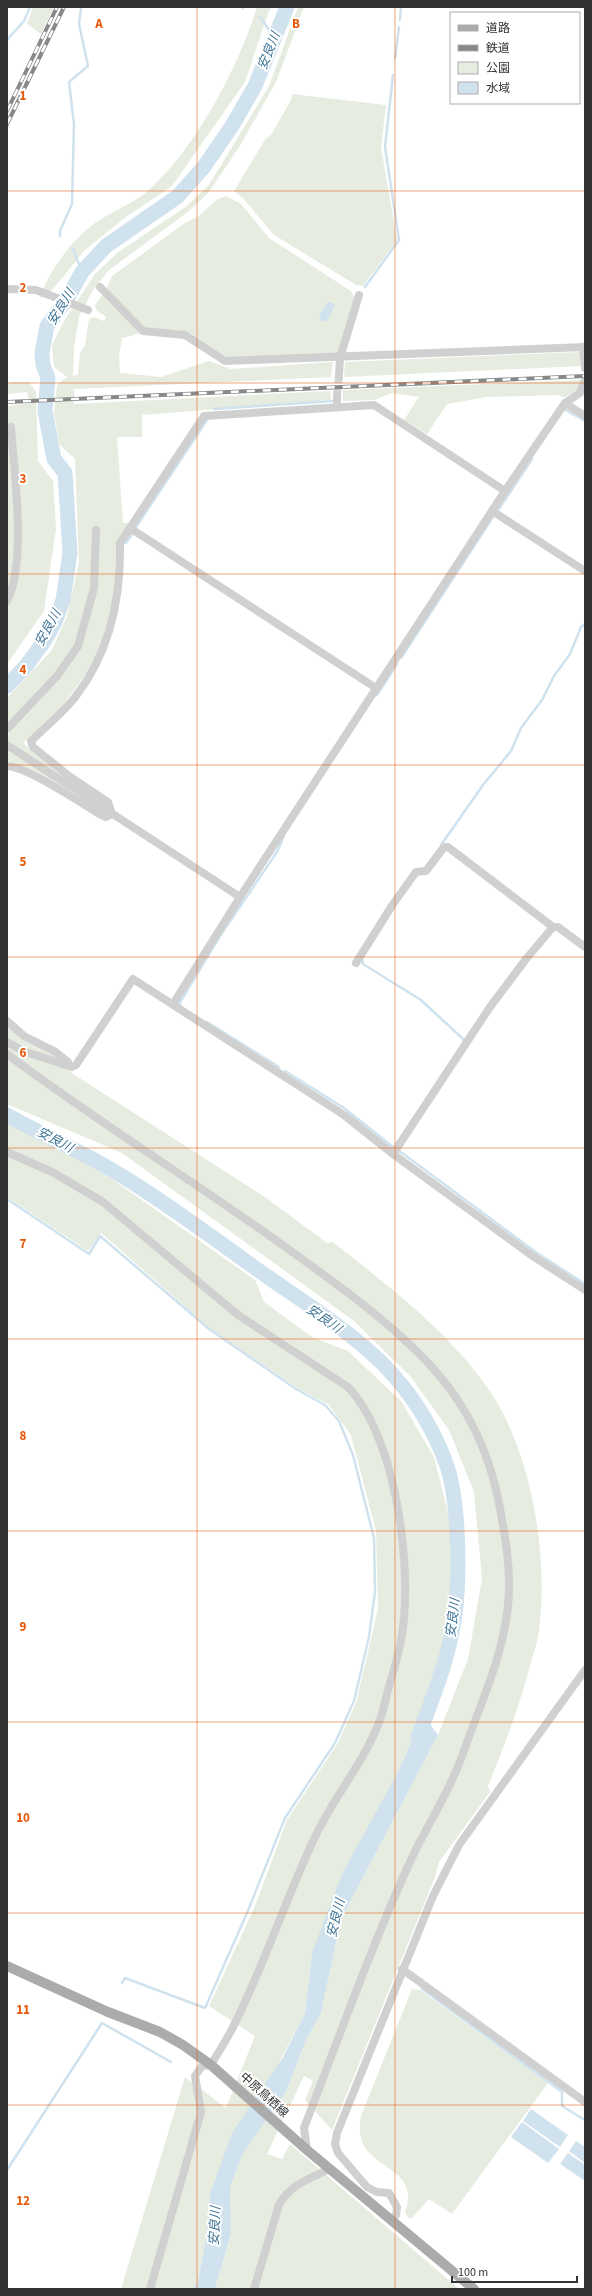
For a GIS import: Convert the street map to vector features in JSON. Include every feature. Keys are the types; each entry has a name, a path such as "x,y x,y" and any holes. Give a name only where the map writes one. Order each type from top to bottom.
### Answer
{"main road":[{"name":"中原鳥栖線","path":"7,1966 108,2012 160,2032 183,2045 214,2068 296,2141 474,2289"}],"street":[{"path":"100,286 143,331 185,335 225,362 584,347 585,368"},
{"path":"7,289 36,290 86,310"},
{"path":"338,376 340,358 359,295"},
{"path":"173,1004 240,897 492,511 565,403 580,393 585,380"},
{"path":"336,407 337,395"},
{"path":"565,403 585,416"},
{"path":"112,814 108,802 33,747 31,741 60,715 77,695 96,665 112,625 120,568 120,543 204,416 374,405 506,491"},
{"path":"7,601 14,577 18,536 11,427"},
{"path":"492,511 585,571"},
{"path":"130,528 376,688"},
{"path":"7,729 57,676 78,646 94,588 96,530"},
{"path":"7,745 240,897"},
{"path":"7,766 16,768 50,784 99,814 106,817 112,814"},
{"path":"356,963 393,904 444,847 448,848 553,927 558,927 585,947"},
{"path":"393,1154 490,1007 526,959 553,927"},
{"path":"7,1042 23,1051 72,1067 76,1065 133,979 344,1115 393,1154 531,1255 585,1290"},
{"path":"7,1021 31,1040 43,1045 76,1065"},
{"path":"7,1054 80,1108 159,1158 239,1213 328,1278 406,1340 433,1368 459,1401 476,1428 494,1481 506,1547 509,1591 498,1659 455,1774 409,1863 376,1942 304,2128 307,2150"},
{"path":"7,1152 54,1173 103,1202 238,1315 348,1387 358,1398 373,1424 387,1465 397,1508 404,1567 404,1618 400,1644 379,1724 363,1757 316,1836 235,2024 214,2068 202,2066 195,2076 202,2112 150,2289"},
{"path":"391,2220 396,2215 397,2207 389,2193 377,2192 367,2187 338,2153 335,2144 337,2133 402,1969 433,1896 459,1845 585,1670"},
{"path":"402,1969 585,2102"},
{"path":"254,2289 279,2204 284,2196 294,2187 329,2169"}],"green space":[{"path":"33,7 54,7 41,34 27,24"},
{"path":"257,7 272,7 268,13 245,82 172,186 123,219 84,251 53,289 39,299 56,266 79,237 98,221 144,194 184,151 200,128 227,80 249,31"},
{"path":"298,7 304,7 277,80 241,144 209,192 189,211 109,270 93,290 79,317 74,347 73,376 78,375 80,353 85,345 89,319 94,317 104,321 106,317 96,310 95,305 102,295 141,333 122,338 119,356 120,373 161,377 209,361 231,369 333,362 331,377 74,389 74,404 330,391 331,400 142,415 142,437 117,437 123,523 128,523 116,543 115,585 108,629 92,666 62,706 23,743 74,784 69,791 7,760 7,739 11,729 7,726 7,698 52,650 67,616 79,562 75,459 59,444 54,413 57,385 67,377 54,367 52,345 64,321 95,274 117,253 187,206 209,185 269,86"},
{"path":"292,94 386,105 381,147 397,240 363,286 356,285 274,235 243,198 234,191 266,138 271,135 291,100"},
{"path":"226,196 241,204 269,238 351,291 355,300 339,354 225,358 185,331 143,329 107,288 112,276 185,223 199,216 216,200"},
{"path":"580,352 581,366 344,377 345,362"},
{"path":"581,380 579,390 563,398 559,395 487,397 447,404 427,434 404,420 419,397 391,393 375,400 343,401 343,390"},
{"path":"13,382 29,382 36,392 38,461 53,481 56,529 44,611 7,664 7,406 29,403 27,392 7,394 7,384"},
{"path":"7,1024 28,1043 52,1052 73,1074 265,1197 327,1243 333,1242 395,1292 435,1327 471,1366 487,1387 502,1412 515,1440 525,1471 539,1537 541,1601 539,1630 537,1644 526,1682 488,1786 490,1792 439,1862 435,1877 332,2130 305,2100 313,2081 304,2076 267,2154 282,2159 290,2144 459,2289 215,2289 231,2233 230,2187 243,2153 286,2092 306,2040 321,2013 341,1919 438,1735 468,1659 482,1579 474,1492 449,1430 411,1377 354,1321 122,1153 7,1104"},
{"path":"7,1123 67,1153 112,1179 255,1280 264,1302 312,1337 348,1351 401,1401 434,1457 453,1532 448,1637 423,1715 398,1772 312,1953 305,2013 210,2194 206,2238 198,2281 193,2289 121,2289 185,2077 226,2108 255,2036 209,2006 255,1906 287,1820 338,1743 356,1703 378,1609 376,1531 351,1435 329,1405 299,1389 212,1330 101,1233 88,1251 7,1197"},
{"path":"412,1989 420,1990 548,2083 452,2214 429,2199 412,2218 408,2218 405,2212 408,2195 404,2183 396,2174 375,2158 365,2148 360,2134 361,2116"}],"water":[{"path":"331,302 335,305 327,321 322,321 319,316 327,303"},
{"path":"423,1715 438,1735 341,1919 321,2013 306,2040 286,2092 243,2153 230,2187 231,2233 215,2289 193,2289 198,2281 206,2238 210,2194 232,2133 283,2057 305,2013 312,1953 342,1874 398,1772"},
{"path":"531,2109 568,2135 560,2147 523,2121"},
{"path":"522,2122 559,2149 548,2163 511,2137"},
{"path":"576,2141 585,2147 585,2163 569,2151"},
{"path":"568,2153 585,2165 585,2181 560,2164"}],"waterway":[{"path":"7,40 24,21 30,7"},
{"name":"安良川","path":"7,686 26,666 45,640 55,622 63,600 70,553 65,473 54,459 45,411 48,378 43,365 42,353 47,326 67,299 82,272 106,246 177,197 203,168 232,126 255,86 287,7"},
{"path":"400,20 401,7"},
{"path":"60,236 60,231 72,204 74,124 69,82 88,66 79,24 81,9"},
{"path":"260,17 274,37"},
{"path":"395,58 399,27"},
{"path":"365,287 399,240 385,147 393,75"},
{"path":"73,249 82,272"},
{"path":"214,409 334,401"},
{"path":"564,409 585,421"},
{"path":"136,527 207,420"},
{"path":"499,509 532,459"},
{"path":"401,658 493,517"},
{"path":"126,543 132,534"},
{"path":"441,845 483,785 511,751 521,728 542,700 554,676 570,654 581,627 585,624"},
{"path":"377,695 397,664"},
{"path":"181,1005 179,1004 220,936 277,852 284,836"},
{"path":"362,959 363,964 421,1000 463,1039 464,1043"},
{"path":"207,1022 279,1067"},
{"path":"285,1071 344,1108 393,1147"},
{"name":"安良川","path":"7,1115 104,1165 136,1185 174,1210 328,1319 357,1341 384,1365 403,1387 421,1412 442,1452 451,1483 457,1525 458,1572 455,1614 446,1659 418,1737"},
{"path":"398,1150 537,1253 585,1284"},
{"path":"7,1199 89,1254 100,1236 209,1329 296,1389 325,1405 339,1421 353,1455 374,1538 375,1592 369,1637 354,1701 335,1743 285,1818 247,1913 205,2008 125,1978 122,1983"},
{"path":"422,1989 562,2092 562,2106 585,2120"},
{"path":"7,2170 102,2023 171,2062"}],"tunnel":[{"path":"337,395 339,376"}],"railway":[{"path":"7,111 57,7"},
{"path":"7,124 64,7"},
{"path":"7,402 585,376"}]}
